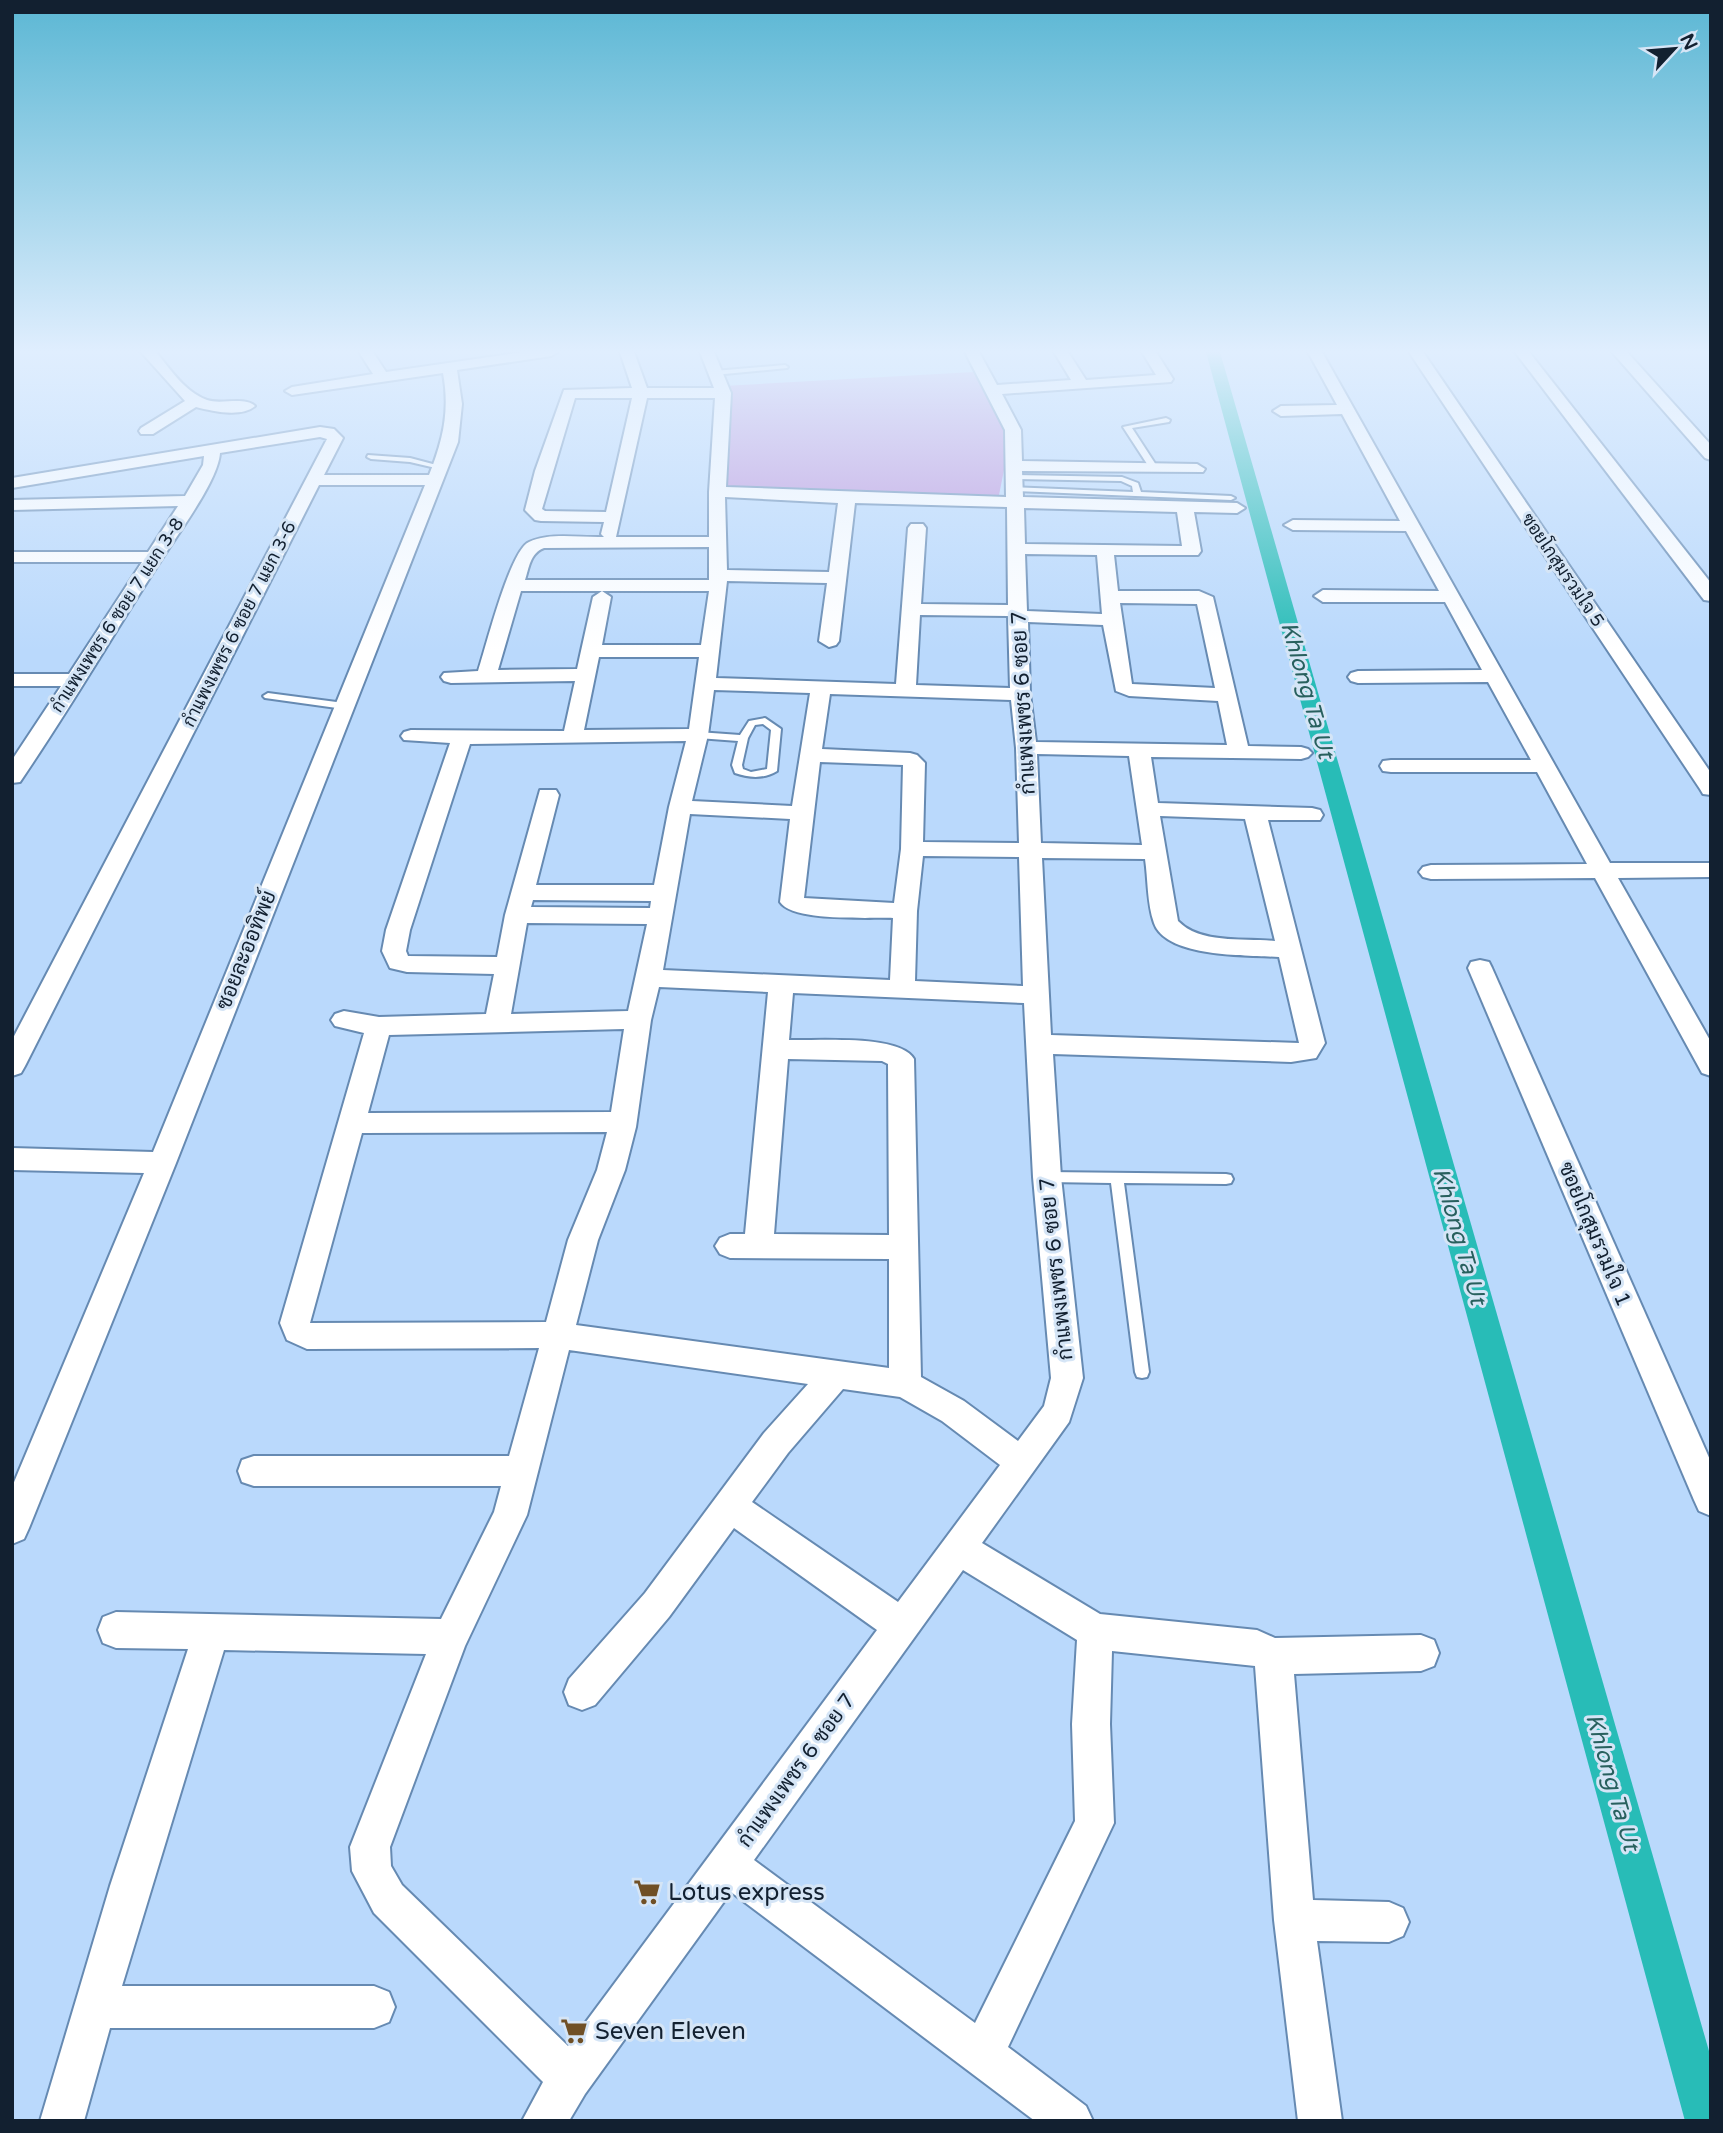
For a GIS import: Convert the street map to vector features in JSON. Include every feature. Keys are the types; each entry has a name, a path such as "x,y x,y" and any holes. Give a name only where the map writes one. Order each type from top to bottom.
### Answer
{"street":[{"name":"กำแพงเพชร 6 ซอย 7 แยก 3-6","path":"12,483 203,452"},
{"name":"กำแพงเพชร 6 ซอย 7 แยก 3-8","path":"12,777 19,756 76,680 190,501 211,466 212,452"},
{"name":"กำแพงเพชร 6 ซอย 7 แยก 3-6","path":"12,1066 328,452"},
{"name":"ซอยละออทิพย์","path":"12,1528 162,1163 446,452"},
{"path":"551,452 533,510 541,516 613,517"},
{"path":"609,543 628,452"},
{"path":"544,2121 570,2079 388,1899 372,1871 370,1847 451,1637 510,1515 583,1240 611,1170 623,1122 638,1020 649,978 680,807 698,735 718,580 716,452"},
{"name":"กำแพงเพชร 6 ซอย 7","path":"570,2079 1058,1412 1067,1378 1046,1177 1026,748 1020,694 1013,452"},
{"path":"1370,452 1711,1066"},
{"name":"ซอยโกสุมรวมใจ 5","path":"1483,452 1711,789"},
{"path":"1599,452 1711,596"},
{"path":"717,492 847,498 1154,468 1197,469"},
{"path":"314,480 438,474"},
{"path":"1014,483 1185,507 1234,503"},
{"path":"829,641 847,498"},
{"path":"12,506 190,501"},
{"path":"1017,549 1192,551 1194,550 1185,507"},
{"path":"1293,525 1412,526"},
{"path":"906,690 917,528"},
{"path":"485,677 522,559 536,544 719,542"},
{"path":"1105,550 1112,620 1123,687 1129,690 1227,695"},
{"path":"12,557 154,557"},
{"path":"514,586 837,578"},
{"path":"1323,596 1451,597"},
{"path":"573,736 602,597"},
{"path":"1110,597 1203,598 1214,632 1239,753"},
{"path":"912,609 1112,620"},
{"path":"590,651 709,651"},
{"path":"451,677 585,675"},
{"path":"1358,677 1494,676"},
{"path":"12,680 76,680"},
{"path":"705,684 1020,694"},
{"path":"821,686 792,902 805,907 905,911"},
{"path":"411,736 698,735"},
{"path":"462,737 398,930 394,951 400,962 407,964 507,966"},
{"path":"1026,748 1301,753"},
{"path":"1139,750 1166,924 1177,935 1196,943 1288,950"},
{"path":"812,755 910,759 914,763 912,849 905,911 902,988"},
{"path":"1391,766 1544,766"},
{"path":"497,1023 520,903 548,795"},
{"path":"680,807 802,813"},
{"path":"1149,809 1312,815"},
{"path":"1040,1044 1291,1053 1307,1051 1312,1043 1255,813"},
{"path":"912,849 1155,852"},
{"path":"1431,872 1711,870"},
{"path":"520,903 661,904"},
{"name":"ซอยโกสุมรวมใจ 1","path":"1480,968 1711,1500"},
{"path":"649,978 1036,995"},
{"path":"781,982 775,1049 744,1246 902,1247"},
{"path":"344,1020 379,1026 638,1020"},
{"path":"379,1026 295,1323 298,1331 307,1336 556,1335 905,1384 953,1411 1021,1462"},
{"path":"775,1049 886,1052 901,1059 905,1384"},
{"path":"350,1123 623,1122"},
{"path":"12,1159 162,1163"},
{"path":"582,1692 657,1605 776,1443 835,1376"},
{"path":"254,1471 521,1471"},
{"path":"730,1506 901,1626"},
{"path":"958,1548 1095,1631 1257,1648 1274,1656 1422,1653"},
{"path":"116,1630 451,1637"},
{"path":"62,2121 130,1886 212,1630"},
{"path":"982,2054 1095,1823 1091,1724 1095,1631"},
{"path":"1274,1656 1294,1920 1320,2121"},
{"path":"727,1865 982,2054 1059,2117"},
{"path":"1294,1920 1389,1922"},
{"path":"95,2007 374,2007"}],"lane":[{"path":"1143,452 1154,468"},
{"path":"371,457 410,460 438,474"},
{"path":"1014,483 1122,479 1135,485 1138,495"},
{"path":"1014,483 1234,503"},
{"path":"268,696 344,706"},
{"path":"755,721 773,724 776,729 772,771 750,775 739,771 737,765 743,738 755,721"},
{"path":"698,735 743,738"},
{"path":"1046,1177 1226,1179"},
{"path":"1117,1178 1142,1372"}],"shaded area":[{"path":"725,452 1008,452 999,495 726,493"}],"waterway":[{"name":"Khlong Ta Ut","path":"1241,452 1707,2121"}],"place":[{"name":"Lotus express","path":"647,1892"},
{"name":"Seven Eleven","path":"574,2031"}]}
